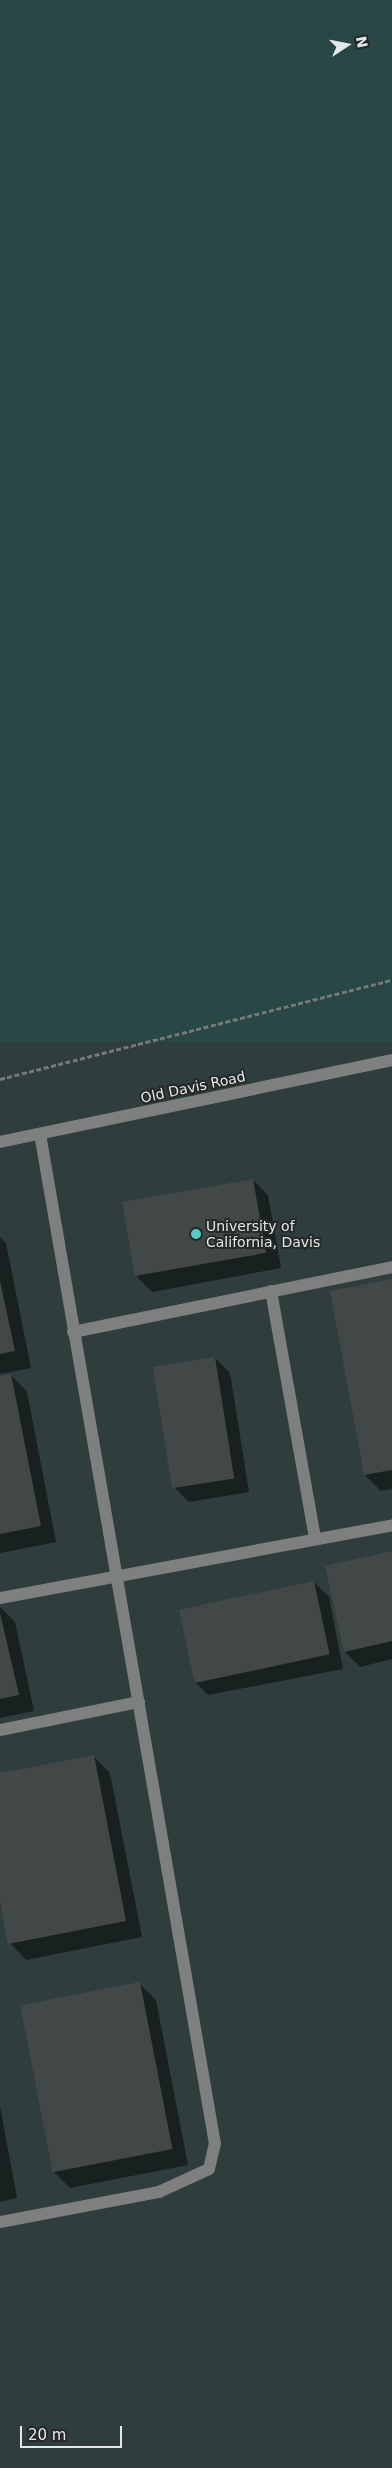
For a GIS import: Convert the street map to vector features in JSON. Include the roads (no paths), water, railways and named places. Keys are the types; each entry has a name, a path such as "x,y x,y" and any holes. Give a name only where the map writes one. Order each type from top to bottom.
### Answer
{"street":[{"name":"Old Davis Road","path":"0,1142 392,1060"},
{"path":"0,2222 159,2192 209,2169 215,2144 40,1134"},
{"path":"73,1332 392,1267"},
{"path":"271,1291 316,1539"},
{"path":"0,1598 117,1574 392,1525"},
{"path":"0,1730 139,1702"}],"place":[{"name":"University of California, Davis","path":"196,1234"}]}
